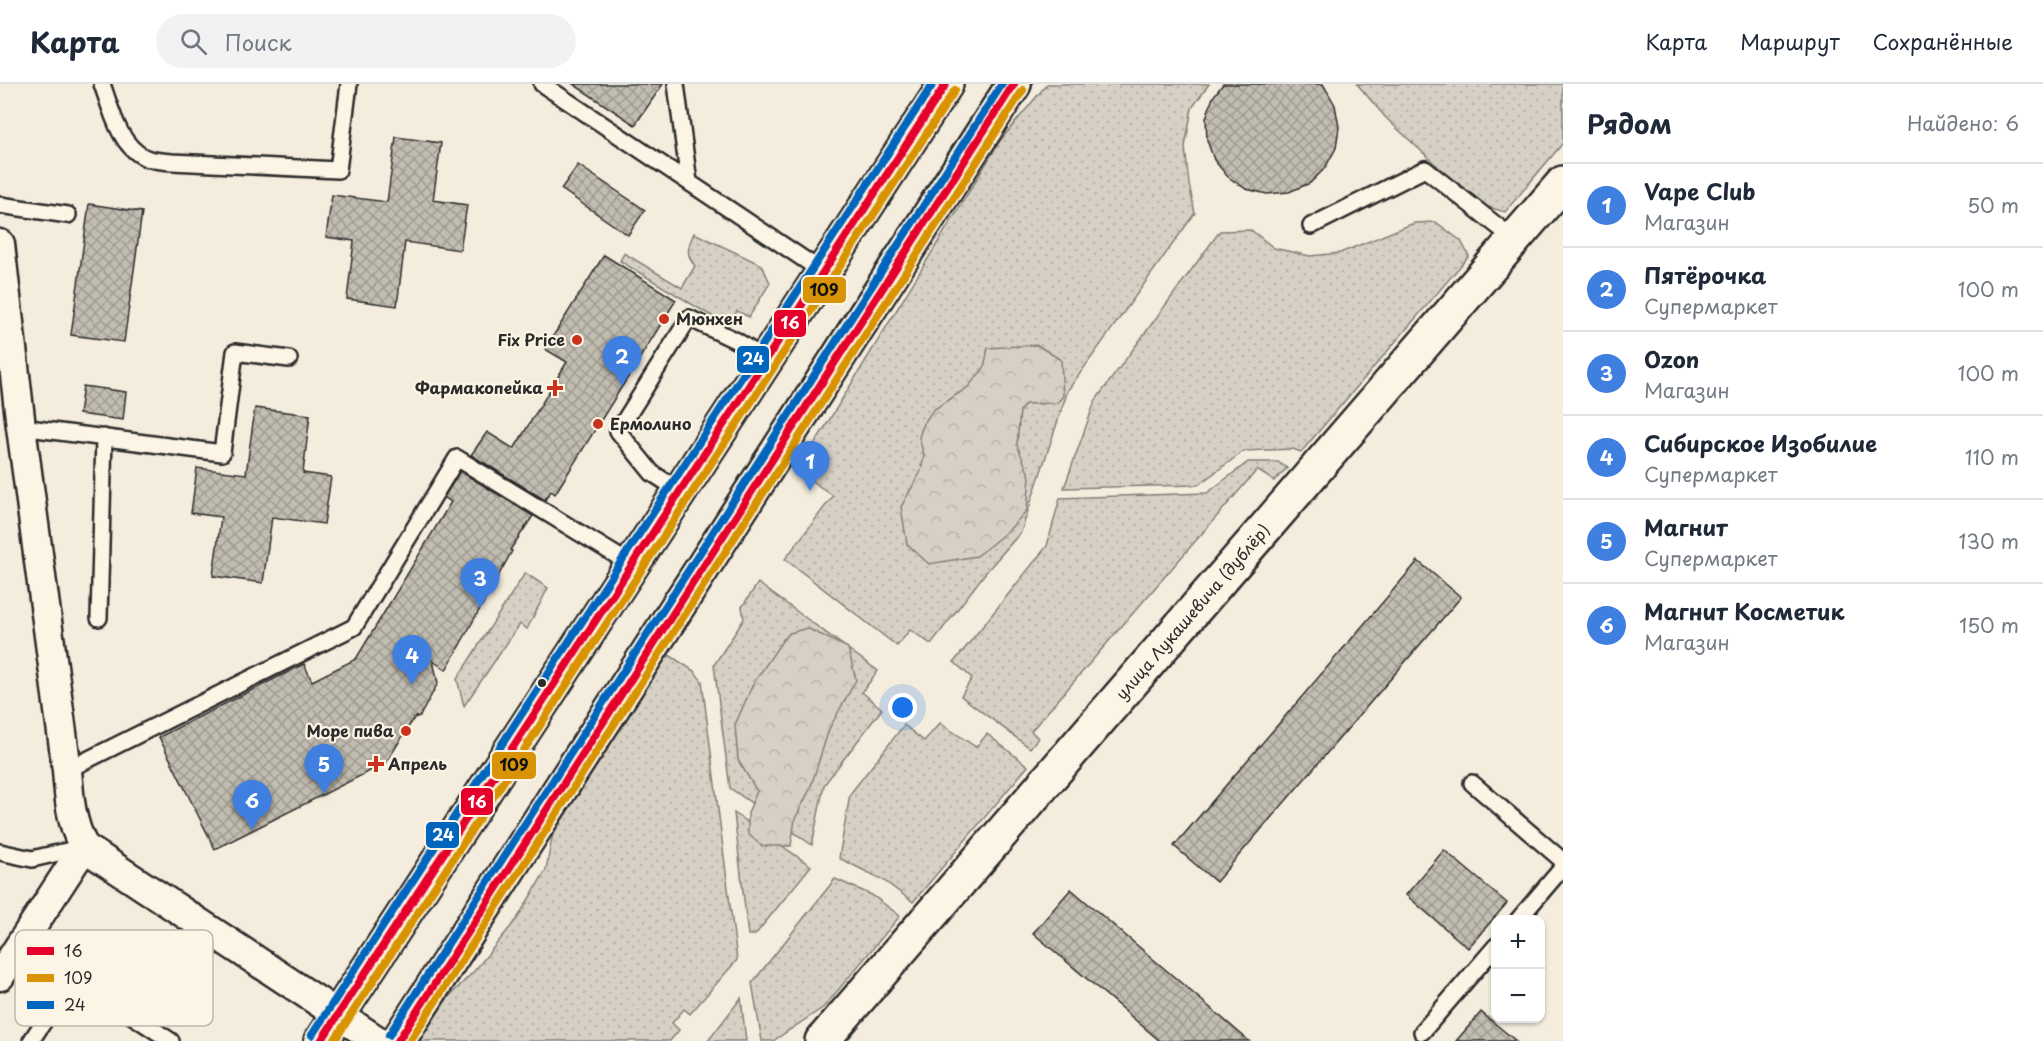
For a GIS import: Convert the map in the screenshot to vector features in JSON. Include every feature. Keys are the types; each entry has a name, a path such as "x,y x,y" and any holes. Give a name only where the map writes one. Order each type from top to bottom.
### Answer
{"main road":[{"path":"329,1028 946,84"},
{"path":"398,1041 654,647 1014,84"},
{"name":"улица Лукашевича (дублёр)","path":"822,1041 1563,183"}],"street":[{"path":"0,244 21,427 76,832 84,847 196,930"},
{"path":"30,930 84,847"},
{"path":"213,942 329,1028 378,1041"},
{"path":"0,975 15,952"}],"lane":[{"path":"102,84 115,119 130,149 146,159 338,170 349,84"},
{"path":"542,84 823,272"},
{"path":"676,84 689,182"},
{"path":"1311,226 1425,169 1514,239"},
{"path":"0,205 68,215"},
{"path":"680,491 652,473 618,431 689,318 737,341 766,360"},
{"path":"21,427 222,453 235,352 289,359"},
{"path":"99,618 104,437"},
{"path":"68,770 354,627 457,458 632,565"},
{"path":"1472,783 1563,861"},
{"path":"0,852 32,859 84,847"},
{"path":"1522,915 1563,867"},
{"path":"1422,1032 1491,952"},
{"path":"31,1041 41,1026"},
{"path":"148,1026 171,1041"}],"green space":[{"path":"1047,84 1209,84 1192,108 1185,147 1195,213 1068,390 1021,532 986,572 931,644 910,630 897,646 785,559 833,496 798,471 1000,141"},
{"path":"1357,84 1563,84 1563,143 1505,212 1488,207 1466,193 1386,118"},
{"path":"1436,222 1461,241 1469,256 1301,452 1293,449 1244,451 1198,485 1064,488 1095,401 1220,231 1251,230 1274,248 1310,256 1340,253 1414,223"},
{"path":"694,233 762,265 770,283 749,317 737,311 728,326 620,261 624,253 682,288 695,266 688,250"},
{"path":"1037,345 1061,360 1063,396 1057,403 1025,404 1020,411 1017,445 1030,477 1027,510 1009,530 977,556 929,564 907,544 901,507 921,471 924,456 919,437 924,423 933,410 967,388 984,368 988,348"},
{"path":"1248,462 1278,462 1287,468 1274,481 1257,470 1031,731 1038,738 1030,748 961,696 972,678 954,662 1047,546 1060,498 1207,493"},
{"path":"525,573 548,588 527,629 520,624 464,706 457,679"},
{"path":"758,583 878,671 862,692 882,709 824,785 812,845 730,788 714,665 744,619 742,607"},
{"path":"807,628 848,648 856,680 829,729 810,789 795,819 791,846 762,846 748,834 748,813 757,791 738,760 735,725 753,684 782,641 790,633"},
{"path":"666,653 694,671 702,681 737,960 690,1014 684,1009 672,1023 679,1030 670,1041 415,1041 437,1009 475,970 517,919 546,870 555,822"},
{"path":"940,723 976,747 987,734 1028,766 913,902 883,880 839,858 850,794 904,725 924,741"},
{"path":"734,813 811,866 755,935 748,935"},
{"path":"835,879 872,895 900,916 824,1007 773,1041 762,1041 752,983"},
{"path":"741,998 746,1041 708,1041"}],"building":[{"path":"573,84 663,84 635,125"},
{"path":"1223,84 1323,84 1335,105 1339,127 1336,148 1325,168 1310,183 1289,192 1267,194 1246,189 1228,177 1214,160 1207,140 1206,118 1213,97"},
{"path":"396,137 441,143 433,200 467,205 460,250 405,242 397,306 347,299 354,241 326,237 332,195 387,202"},
{"path":"578,165 645,210 628,235 561,189"},
{"path":"89,204 142,212 124,342 71,335"},
{"path":"604,255 676,300 555,494 551,491 545,500 471,455 487,432 514,449 567,362 545,349"},
{"path":"83,386 126,392 123,420 79,414"},
{"path":"255,408 310,415 303,473 331,477 324,524 272,517 263,583 213,576 221,517 191,513 197,468 246,474"},
{"path":"460,471 533,516 510,550 512,551 446,670 433,661 438,683 420,716 414,718 386,763 215,849 159,737 304,664 312,681 356,659 451,502 444,497"},
{"path":"1418,561 1461,597 1216,882 1174,846"},
{"path":"1444,850 1507,903 1497,915 1491,915 1491,921 1468,948 1406,895"},
{"path":"1071,889 1249,1041 1160,1041 1033,933"},
{"path":"1481,1012 1491,1020 1491,1023 1494,1023 1516,1041 1456,1041"}],"transit line":[{"name":"24","path":"312,1035 933,84"},
{"name":"16","path":"321,1041 946,84"},
{"name":"24","path":"389,1035 1002,84"},
{"name":"16","path":"398,1041 1014,84"},
{"name":"109","path":"334,1041 955,90"},
{"name":"109","path":"410,1041 1023,90"}],"place":[{"name":"Мюнхен","path":"664,319"},
{"name":"Fix Price","path":"577,340"},
{"name":"Пятёрочка","path":"622,386"},
{"name":"Фармакопейка","path":"555,388"},
{"name":"Ермолино","path":"598,424"},
{"name":"Vape Club","path":"810,491"},
{"name":"Ozon","path":"480,608"},
{"name":"Сибирское Изобилие","path":"412,685"},
{"name":"Море пива","path":"406,731"},
{"name":"Апрель","path":"376,764"},
{"name":"Магнит","path":"324,794"},
{"name":"Магнит Косметик","path":"252,830"}]}
